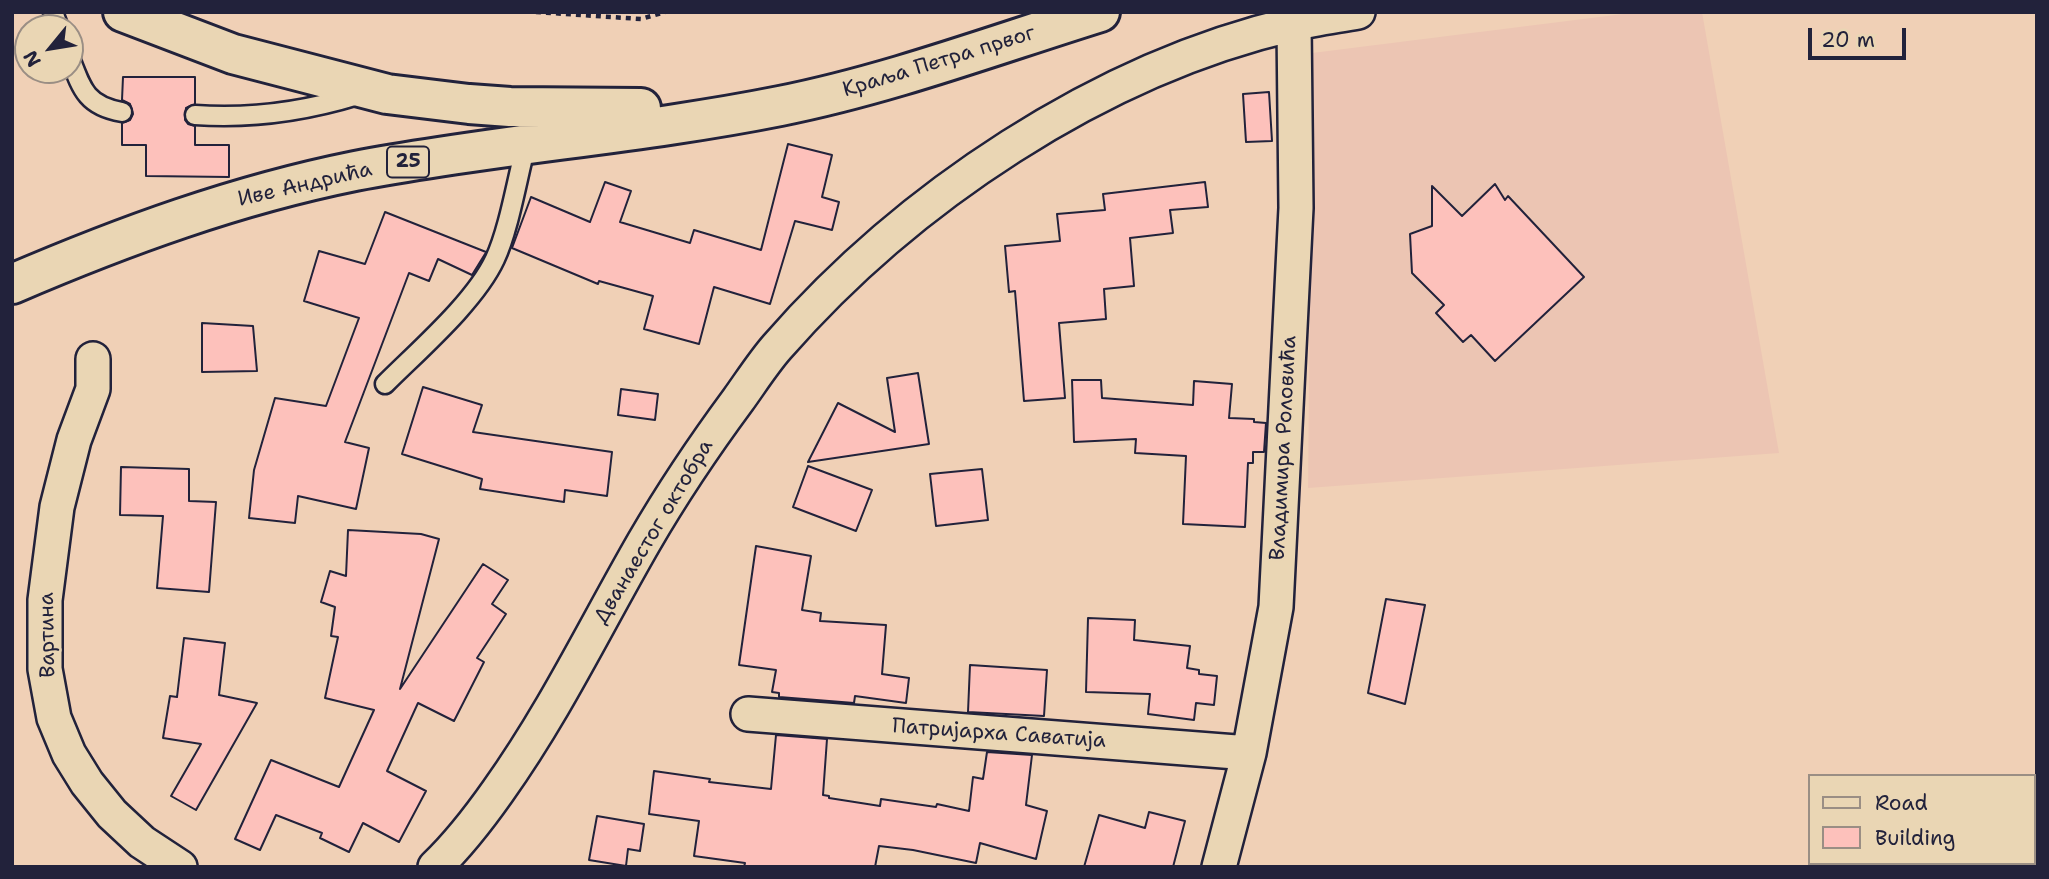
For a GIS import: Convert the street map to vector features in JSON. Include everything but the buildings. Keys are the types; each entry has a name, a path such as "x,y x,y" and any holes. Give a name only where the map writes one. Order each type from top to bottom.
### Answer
{"main road":[{"path":"123,12 233,54 372,91 412,98 510,107 776,107"},
{"name":"Краља Петра првог","path":"776,107 876,83 1100,12"},
{"name":"Иве Андрића","path":"12,284 151,227 263,193 394,164 776,107"}],"street":[{"name":"Дванаестог октобра","path":"435,867 476,822 526,752 569,682 644,542 691,464 776,349 833,288 887,237 1008,149 1090,100 1187,57 1294,23 1357,12"},
{"name":"Владимира Роловића","path":"1219,867 1250,754 1276,607 1296,208 1294,23"},
{"name":"Вартина","path":"93,359 93,389 74,440 55,518 45,600 45,668 54,718 69,754 87,783 113,814 142,842 180,867"},
{"name":"Патријарха Саватија","path":"748,714 1250,754"}],"lane":[{"path":"80,84 95,104 122,112"},
{"path":"195,115 268,114 337,101 372,91"},
{"path":"385,384 468,299 490,270 500,246 526,145"}],"path":[{"path":"536,12 642,19 666,12"}],"shaded area":[{"path":"1639,12 1702,12 1779,453 1308,488 1312,53"}]}
